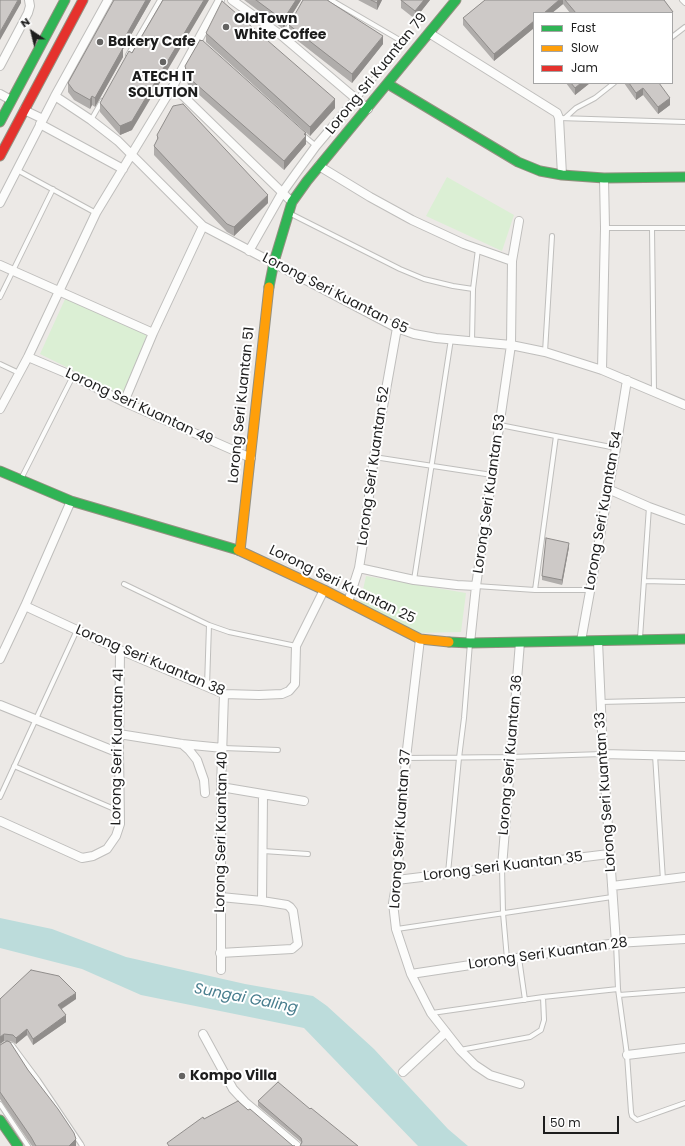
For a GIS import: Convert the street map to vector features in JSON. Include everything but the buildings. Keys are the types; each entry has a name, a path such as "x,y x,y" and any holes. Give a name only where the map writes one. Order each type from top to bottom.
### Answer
{"main road":[{"path":"0,122 66,0 79,9"},
{"path":"0,156 84,0"},
{"name":"Lorong Sri Kuantan 79","path":"288,212 292,202 300,190 319,166 368,109 456,0"},
{"path":"388,84 518,162 540,171 562,175 604,178 685,177"},
{"name":"Lorong Seri Kuantan 51","path":"240,551 268,295 274,262 288,212"},
{"name":"Lorong Seri Kuantan 25","path":"0,471 71,501 240,551 324,590 420,639 442,642 685,639"},
{"path":"0,1120 18,1146"}],"street":[{"path":"0,66 28,13 30,6 29,0"},
{"path":"0,203 55,96 108,0"},
{"path":"0,409 28,357 96,213 201,43 220,0"},
{"path":"232,0 282,36 368,109"},
{"path":"429,33 555,111 562,118 562,175"},
{"path":"174,86 292,202"},
{"path":"0,94 12,100"},
{"name":"Lorong Seri Kuantan 65","path":"55,96 91,120 132,153 203,226 397,328 414,334 511,345 545,352 602,370 685,406"},
{"path":"249,251 282,193 316,146 356,100"},
{"path":"24,110 42,122 123,168"},
{"path":"319,166 405,216 464,244 512,261"},
{"path":"602,370 605,228 604,178"},
{"name":"Lorong Seri Kuantan 53","path":"470,642 476,586 511,345 512,261 519,222"},
{"path":"124,402 153,333 203,226"},
{"path":"0,265 153,333"},
{"name":"Lorong Seri Kuantan 52","path":"348,602 359,568 374,457 390,360 397,328"},
{"name":"Lorong Seri Kuantan 49","path":"28,357 73,376 124,402 251,458"},
{"name":"Lorong Seri Kuantan 54","path":"581,641 627,380"},
{"path":"608,489 649,507 685,520"},
{"path":"0,658 25,606 71,501"},
{"path":"359,568 414,580 476,586"},
{"name":"Lorong Seri Kuantan 38","path":"25,606 120,650 224,694 259,696 282,694 289,691 295,684 296,646 324,590"},
{"name":"Lorong Seri Kuantan 37","path":"420,639 406,758 397,880 393,903 396,929 411,974 431,1014 475,1066 490,1075 520,1084"},
{"name":"Lorong Seri Kuantan 33","path":"598,641 603,754 616,943"},
{"name":"Lorong Seri Kuantan 36","path":"502,867 520,642"},
{"name":"Lorong Seri Kuantan 41","path":"0,821 82,858 94,856 107,848 116,836 120,824 120,650"},
{"name":"Lorong Seri Kuantan 40","path":"221,970 221,788 224,694"},
{"path":"0,704 119,753"},
{"path":"119,734 182,744 223,748"},
{"path":"182,744 189,750 196,760 204,780 205,793"},
{"path":"603,754 685,756"},
{"path":"221,788 304,801"},
{"path":"262,901 263,795"},
{"name":"Lorong Seri Kuantan 35","path":"397,880 609,854"},
{"path":"612,886 685,877"},
{"path":"220,953 292,949 298,944 293,911 287,905 221,897"},
{"name":"Lorong Seri Kuantan 28","path":"411,974 616,943 685,939"},
{"path":"403,1072 446,1032"},
{"path":"203,1034 233,1088 241,1098 297,1146"},
{"path":"627,1055 685,1048"}],"lane":[{"path":"125,60 160,0"},
{"path":"331,0 398,39 401,44 398,50 356,100"},
{"path":"682,0 685,3"},
{"path":"282,36 294,18"},
{"path":"673,36 685,27"},
{"path":"562,118 576,108 595,98 613,84"},
{"path":"91,120 106,93"},
{"path":"562,118 685,122"},
{"path":"298,130 316,146"},
{"path":"17,170 96,213"},
{"path":"0,297 53,189"},
{"path":"288,212 400,269 424,279 473,289"},
{"path":"605,228 685,228"},
{"path":"652,228 654,392"},
{"path":"545,352 552,236"},
{"path":"472,341 473,289 478,249"},
{"path":"414,580 433,466 451,339"},
{"path":"0,364 19,373"},
{"path":"21,479 73,376"},
{"path":"500,425 616,448"},
{"path":"535,590 556,436"},
{"path":"374,457 493,475"},
{"path":"640,640 649,507"},
{"path":"644,581 685,582"},
{"path":"124,584 209,625 229,632 296,646"},
{"path":"476,586 535,590 590,590"},
{"path":"207,687 209,625"},
{"path":"0,797 77,630"},
{"path":"448,874 464,718 470,642"},
{"path":"600,702 685,700"},
{"path":"223,748 278,750"},
{"path":"406,758 603,754"},
{"path":"655,755 663,880"},
{"path":"14,766 120,811"},
{"path":"262,851 308,854"},
{"path":"502,867 503,913 507,959"},
{"path":"396,929 612,897"},
{"path":"616,943 618,989 627,1055 631,1112 637,1120 685,1103"},
{"path":"518,958 525,1000"},
{"path":"431,1014 525,1000 618,989"},
{"path":"619,995 685,990"},
{"path":"460,1050 530,1037 541,1030 544,1020 543,998"},
{"path":"0,1048 6,1044 12,1045 38,1080 82,1146"},
{"path":"0,1104 28,1146"}],"green space":[{"path":"447,177 514,215 502,251 426,216"},
{"path":"66,297 147,335 123,395 40,354"},
{"path":"366,576 466,593 461,632 415,633 360,603"}],"water":[{"name":"Sungai Galing","path":"0,918 52,929 126,957 245,984 313,996 327,1006 374,1049 448,1129 468,1146 418,1146 304,1028 141,995 82,969 0,948"}],"traffic: fast":[{"path":"0,122 65,0"},
{"path":"269,287 274,262 292,202 307,181 456,0"},
{"path":"388,84 518,162 540,171 562,175 604,178 685,177"},
{"path":"0,471 71,501 238,550"},
{"path":"449,642 470,643 685,639"},
{"path":"0,1120 18,1146"}],"traffic: slow":[{"path":"240,551 269,287"},
{"path":"238,550 324,590 420,639 449,642"}],"traffic: jam":[{"path":"0,156 83,0"}],"place":[{"name":"OldTown White Coffee","path":"226,27"},
{"name":"Bakery Cafe","path":"100,42"},
{"name":"ATECH IT SOLUTION","path":"163,62"},
{"name":"Kompo Villa","path":"182,1076"}]}
